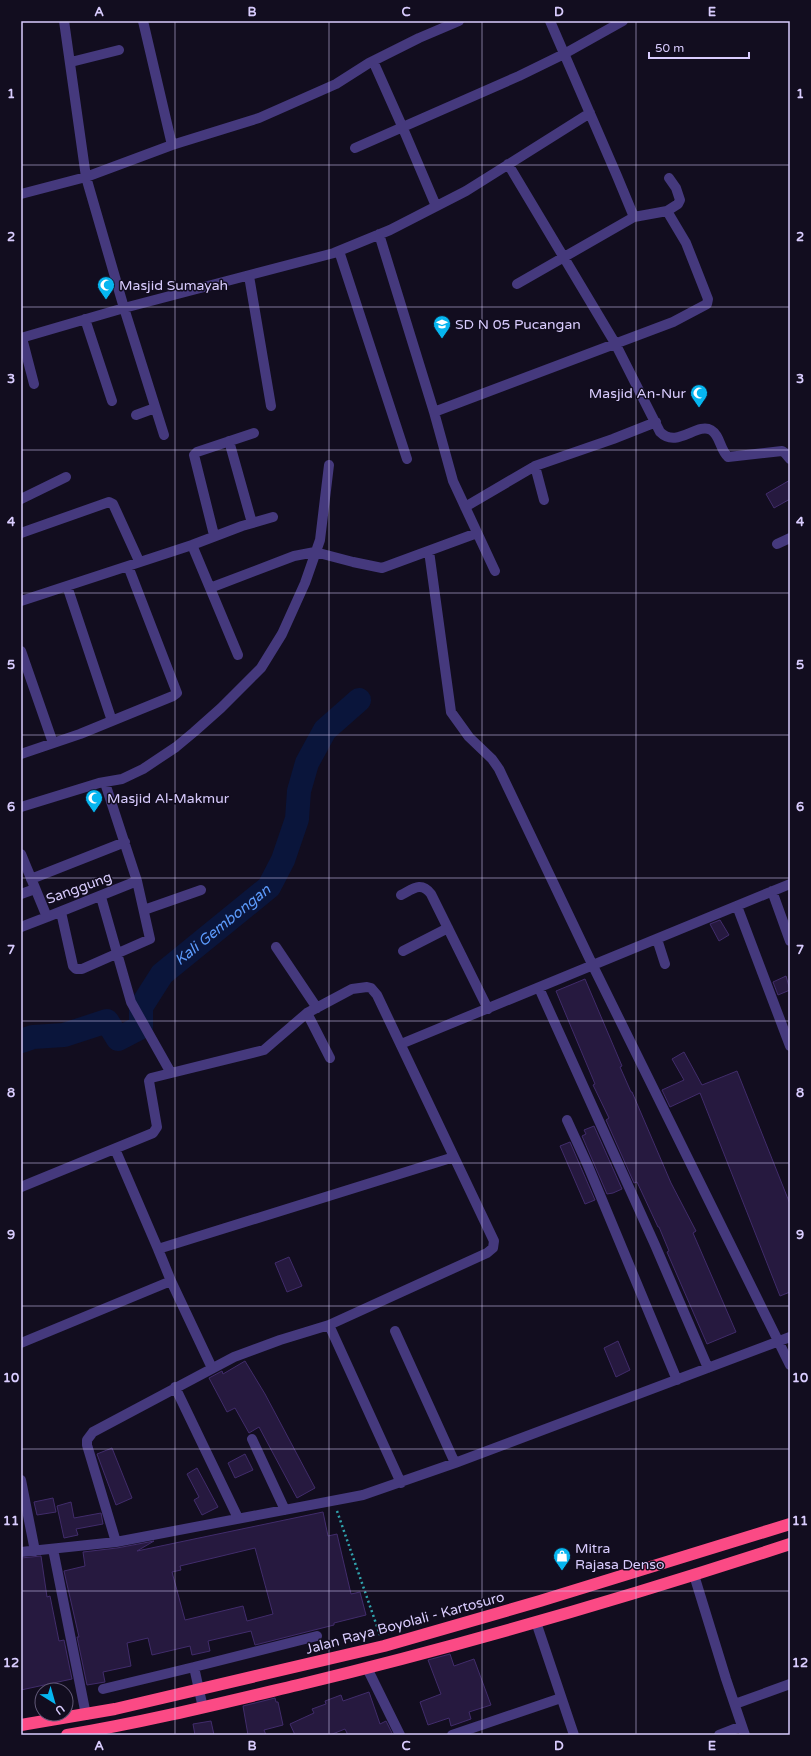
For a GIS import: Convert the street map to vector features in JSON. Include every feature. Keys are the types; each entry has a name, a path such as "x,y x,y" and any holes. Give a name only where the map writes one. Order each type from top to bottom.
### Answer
{"highway":[{"name":"Jalan Raya Boyolali - Kartosuro","path":"21,1725 86,1714 199,1690 384,1646 540,1601 790,1524"},
{"path":"67,1735 96,1733 367,1668 536,1622 694,1575 790,1544"}],"street":[{"path":"64,21 71,62 86,177 124,308 164,435"},
{"path":"143,21 172,145"},
{"path":"21,194 86,177 172,145 269,115 336,84 372,61 419,38 459,21"},
{"path":"550,21 634,217"},
{"path":"355,148 402,126 519,76 564,54 623,21"},
{"path":"71,62 119,50"},
{"path":"372,61 436,206"},
{"path":"34,384 21,338 124,308 324,257 379,234 466,191 590,114"},
{"path":"508,164 615,343 660,432 669,438 709,429 715,433 725,454 731,458 782,451 790,459"},
{"path":"517,284 565,258 634,217 667,211 678,204 680,200 676,188 669,178"},
{"path":"434,412 673,322 708,302 686,243 667,211"},
{"path":"379,234 434,412 453,481 495,571"},
{"path":"336,252 407,459"},
{"path":"249,276 271,406"},
{"path":"85,319 112,401"},
{"path":"136,415 155,408"},
{"path":"464,507 535,466 614,439 656,422"},
{"path":"214,535 194,457 197,452 254,433"},
{"path":"229,442 252,523"},
{"path":"21,807 122,779 143,769 176,748 221,708 261,668 282,634 305,583 320,540 329,465"},
{"path":"535,466 544,500"},
{"path":"21,499 66,477"},
{"path":"21,533 109,502 113,504 139,561"},
{"path":"21,601 128,566 214,535 273,517"},
{"path":"210,588 294,556 315,552 382,568 477,533"},
{"path":"777,544 790,538"},
{"path":"192,544 238,655"},
{"path":"429,551 451,712 469,737 492,759 499,769 593,966 790,1366"},
{"path":"21,754 112,721 177,693 128,566"},
{"path":"67,586 112,721"},
{"path":"21,651 53,743"},
{"path":"61,912 75,968 82,969 150,939 137,881 105,783"},
{"path":"30,879 125,842"},
{"name":"Sanggung","path":"21,854 30,879 47,917 101,897 137,881"},
{"path":"401,1044 790,884"},
{"path":"401,895 414,888 421,887 426,888 431,894 488,1009"},
{"path":"21,894 35,889"},
{"path":"144,910 201,890"},
{"path":"772,891 790,941"},
{"path":"101,897 131,1002 171,1073"},
{"path":"737,906 790,1046"},
{"path":"21,927 47,917"},
{"path":"403,951 448,928"},
{"path":"656,939 665,964"},
{"path":"276,947 318,1008"},
{"path":"21,1187 146,1137 155,1131 157,1127 149,1080 152,1078 264,1050 307,1013 352,989 371,988 377,995 494,1239 492,1249 487,1253 329,1326 250,1351 212,1368 100,1426 90,1434 87,1440 87,1446 116,1542"},
{"path":"539,988 655,1245 708,1368"},
{"path":"307,1013 330,1058"},
{"path":"567,1120 588,1166 677,1380"},
{"path":"115,1149 171,1281 212,1368"},
{"path":"158,1250 454,1157"},
{"path":"21,1344 171,1281"},
{"path":"329,1326 401,1483"},
{"path":"396,1332 455,1463"},
{"path":"21,1552 116,1542 363,1495 401,1483 790,1337"},
{"path":"175,1387 238,1518"},
{"path":"252,1439 285,1510"},
{"path":"21,1480 35,1551"},
{"path":"52,1549 86,1714"},
{"path":"694,1575 744,1731 719,1735"},
{"path":"536,1622 574,1735"},
{"path":"103,1689 317,1636"},
{"path":"194,1667 203,1708"},
{"path":"367,1668 400,1735"},
{"path":"735,1704 790,1684"},
{"path":"452,1735 561,1698"}],"path":[{"path":"334,1501 384,1646"}],"building":[{"path":"790,480 790,499 774,508 766,494"},
{"path":"720,920 729,935 719,941 710,924"},
{"path":"786,976 790,990 778,995 773,982"},
{"path":"585,979 622,1066 620,1067 671,1183 696,1231 693,1233 736,1332 707,1344 667,1252 669,1251 659,1227 637,1182 634,1183 606,1120 609,1118 593,1085 595,1084 556,991"},
{"path":"684,1052 702,1085 737,1071 790,1204 790,1292 780,1296 700,1093 670,1107 662,1090 684,1080 672,1059"},
{"path":"594,1126 622,1189 613,1193 607,1194 582,1136 586,1134 584,1130"},
{"path":"570,1142 595,1200 585,1204 560,1146"},
{"path":"289,1257 302,1286 287,1292 275,1263"},
{"path":"618,1341 630,1370 616,1377 604,1348"},
{"path":"245,1361 265,1394 315,1488 297,1498 259,1427 249,1433 235,1408 227,1412 209,1378 222,1371 223,1374"},
{"path":"112,1448 132,1498 116,1505 97,1454"},
{"path":"245,1454 253,1470 235,1478 228,1463"},
{"path":"197,1468 218,1507 202,1515 194,1500 199,1497 187,1474"},
{"path":"53,1498 56,1512 37,1515 34,1502"},
{"path":"71,1502 74,1518 101,1513 103,1524 76,1529 78,1535 64,1538 57,1506"},
{"path":"323,1512 328,1536 337,1534 351,1594 360,1592 366,1615 334,1623 334,1625 255,1645 251,1631 208,1641 210,1651 192,1655 190,1646 152,1655 148,1638 127,1643 131,1666 103,1672 105,1682 87,1685 77,1637 79,1637 64,1571 85,1566 83,1552 117,1548 154,1541 137,1551","holes":["255,1548 273,1614 247,1621 243,1606 185,1620 172,1572 181,1570 180,1566"]},
{"path":"41,1556 47,1597 50,1596 59,1641 64,1640 72,1679 58,1682 34,1682 34,1687 21,1690 21,1558"},
{"path":"450,1654 454,1666 474,1659 491,1705 469,1712 471,1719 451,1726 449,1718 428,1725 420,1702 441,1694 428,1660"},
{"path":"369,1692 380,1724 386,1721 393,1735 348,1735 345,1729 330,1735 295,1735 290,1724 314,1713 312,1709 326,1704 325,1701 341,1695 343,1701"},
{"path":"275,1698 276,1702 278,1702 283,1725 264,1730 266,1735 248,1735 243,1706"},
{"path":"211,1721 214,1735 195,1735 193,1724"}],"waterway":[{"name":"Kali Gembongan","path":"21,1041 33,1037 64,1035 107,1021 118,1039 141,1027 141,1007 162,974 269,887 283,860 297,819 299,791 307,763 325,730 359,700"}],"place":[{"name":"Masjid Sumayah","path":"106,300"},
{"name":"SD N 05 Pucangan","path":"442,339"},
{"name":"Masjid An-Nur","path":"699,408"},
{"name":"Masjid Al-Makmur","path":"94,813"},
{"name":"Mitra Rajasa Denso","path":"562,1571"}]}
